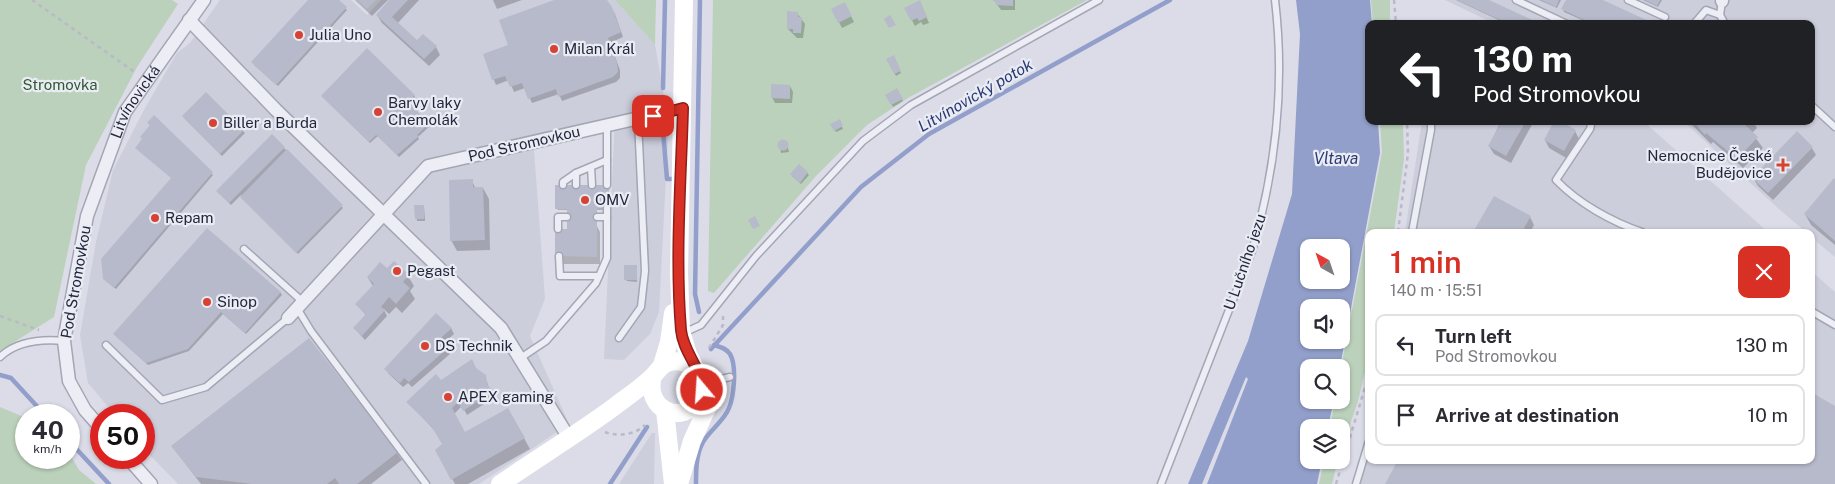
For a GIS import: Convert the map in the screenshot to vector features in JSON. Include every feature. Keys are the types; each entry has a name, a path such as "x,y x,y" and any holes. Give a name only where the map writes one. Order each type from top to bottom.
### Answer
{"main road":[{"path":"676,484 682,437 702,390 700,376 688,354 681,331 679,273 684,0"},
{"path":"676,484 692,442 721,379 709,369 695,347 679,273"},
{"path":"676,484 662,408 650,389 669,342 679,273"},
{"path":"500,484 614,406 658,371 676,361 683,362 696,370"},
{"path":"614,406 640,402 678,412 696,404"}],"street":[{"name":"Litvínovická","path":"87,216 125,112 204,0"},
{"path":"189,20 276,110 501,328 569,438"},
{"name":"Pod Stromovkou","path":"288,318 428,166 638,120 683,108"},
{"name":"Pod Stromovkou","path":"87,216 64,341 69,381 90,416"},
{"path":"138,469 151,484"}],"lane":[{"path":"690,330 701,326 756,256 863,141 910,105 1099,0"},
{"name":"U Lučního jezu","path":"1161,484 1252,251 1261,220 1274,150 1279,94 1278,27 1275,0"},
{"path":"1516,0 1558,20"},
{"path":"1628,0 1665,16"},
{"path":"1722,1 1720,15 1723,20"},
{"path":"1697,20 1706,10 1720,15"},
{"path":"1815,109 1835,127"},
{"path":"619,338 641,307 645,271 638,120"},
{"path":"1413,229 1431,125"},
{"path":"1591,125 1556,180 1567,192 1623,226 1632,229"},
{"path":"607,126 607,185"},
{"path":"563,185 563,182 576,173 607,160"},
{"path":"591,167 592,185"},
{"path":"576,173 576,185"},
{"path":"519,359 546,341 596,283 607,258 607,208"},
{"path":"558,229 558,217 566,217 564,209"},
{"path":"597,217 607,217"},
{"path":"244,250 300,305 311,331 426,484"},
{"path":"559,256 560,276 599,276"},
{"path":"1815,313 1835,325"},
{"path":"106,345 162,400 206,386 288,318"},
{"path":"0,357 7,351 37,340 64,341"},
{"path":"1356,484 1365,454"}],"path":[{"path":"32,0 148,81"},
{"path":"1394,0 1396,20"},
{"path":"1398,229 1408,153 1407,125"},
{"path":"709,348 723,325 720,301"},
{"path":"0,316 40,330"},
{"path":"1336,484 1365,387"},
{"path":"587,425 614,436 638,431 645,425"}],"shaded area":[{"path":"220,0 351,0 367,15 381,0 615,0 655,45 663,89 668,137 659,312 650,334 624,360 604,359 615,117 533,137 545,299 530,336 569,424 479,484 178,484 155,460 155,404 106,404 88,383 80,335 96,242 113,170 145,108 177,53 190,43"},
{"name":"Nemocnice České Budějovice","path":"1445,0 1835,0 1835,257 1815,240 1815,229 1802,229 1687,125 1815,125 1815,20 1487,20"},
{"path":"1421,125 1648,125 1765,229 1405,229"},
{"path":"1815,274 1835,292 1835,484 1355,484 1365,447 1365,464 1815,464"},
{"path":"652,433 655,433 654,484 619,484"}],"green space":[{"name":"Stromovka","path":"0,0 172,0 178,4 137,67 86,165 54,317 0,351"},
{"path":"615,0 656,0 655,45"},
{"path":"713,0 1087,0 908,98 867,125 816,176 714,293 708,291"},
{"path":"1371,0 1390,0 1390,20 1373,20"},
{"path":"1380,125 1403,125 1404,159 1394,229 1367,229 1382,152"},
{"path":"1365,242 1365,372 1350,425 1350,419 1331,419 1333,409 1350,409 1350,359 1343,359 1345,349 1350,349 1350,321"},
{"path":"0,407 15,413 15,469 78,469 96,484 0,484"},
{"path":"1322,469 1336,469 1332,484 1319,484"}],"water":[{"name":"Vltava","path":"1296,0 1370,0 1372,20 1365,20 1365,125 1378,125 1380,153 1350,314 1350,299 1300,299 1300,349 1343,349 1341,359 1300,359 1300,409 1332,409 1330,419 1300,419 1300,469 1320,469 1317,484 1207,484 1248,379 1246,377 1202,484 1188,484 1248,341 1292,194 1300,34"}],"building":[{"name":"Julia Uno","path":"308,0 339,0 347,7 276,85 251,62"},
{"path":"357,0 376,0 367,9"},
{"path":"389,0 408,0 392,17 417,40 423,34 437,46 424,59 376,15"},
{"name":"Milan Král","path":"554,0 607,0 612,7 621,32 608,38 617,63 618,72 613,77 558,97 556,89 528,99 522,83 510,87 505,76 492,80 483,54 508,45 499,20"},
{"path":"920,0 927,17 919,21 917,18 911,21 904,8"},
{"path":"992,0 1013,0 1013,6 996,5 996,2"},
{"path":"1457,0 1489,0 1532,20 1500,20"},
{"path":"1541,0 1559,0 1556,7"},
{"path":"1566,0 1603,0 1646,20 1584,20 1561,9"},
{"path":"1645,0 1660,0 1657,6"},
{"path":"845,2 852,16 838,23 831,9"},
{"path":"787,11 798,12 798,17 802,17 801,33 793,33 793,29 787,29"},
{"path":"890,15 896,25 889,28 884,19"},
{"name":"Barvy laky Chemolák","path":"367,48 415,95 408,102 429,123 417,135 419,136 397,155 376,135 369,142 321,96"},
{"path":"894,55 901,71 894,74 886,59"},
{"path":"771,84 790,85 790,99 771,98"},
{"path":"897,88 903,99 891,105 885,95"},
{"name":"Biller a Burda","path":"206,92 244,130 220,154 182,116"},
{"name":"Repam","path":"154,115 213,172 114,288 103,279 101,259 171,178 135,148 142,139 140,137 150,125 147,123"},
{"path":"840,119 843,126 834,131 830,124"},
{"path":"1500,125 1524,125 1506,156 1488,146"},
{"path":"1552,125 1567,125 1576,130 1564,151 1544,140"},
{"path":"1696,125 1745,125 1758,137 1737,159 1706,133 1705,135"},
{"path":"1797,131 1813,147 1768,193 1752,178"},
{"path":"272,134 285,147 229,203 216,191"},
{"path":"783,139 789,145 783,151 777,145"},
{"path":"287,149 343,205 296,253 240,197"},
{"path":"799,164 808,172 800,183 790,174"},
{"path":"473,179 473,187 483,187 485,240 450,241 449,180"},
{"path":"1835,179 1835,241 1804,214"},
{"path":"555,185 609,185 609,208 597,208 597,257 555,256 555,229 567,229 567,209 555,209"},
{"path":"1494,196 1531,216 1524,228 1526,229 1475,229"},
{"path":"414,205 424,205 424,219 415,219"},
{"path":"755,216 760,226 753,229 748,220"},
{"name":"Sinop","path":"207,228 281,292 245,333 221,312 188,349 146,363 113,334"},
{"path":"394,261 409,275 403,282 410,288 396,304 389,297 381,307 385,310 362,336 353,328 366,314 355,304 374,284 367,277 380,262 387,268"},
{"path":"624,265 637,265 637,280 624,280"},
{"name":"DS Technik","path":"436,313 452,328 442,337 442,343 448,348 409,382 404,378 400,383 384,369"},
{"path":"309,338 398,452 357,484 339,484 335,478 327,484 252,484 196,477 171,446"},
{"path":"472,359 476,368 486,375 487,384 493,391 463,411 458,402 452,408 465,432 508,408 525,438 451,480 435,450 442,444 432,427 406,402 436,374 441,380"},
{"path":"1815,394 1835,406 1835,484 1385,484 1396,464 1815,464"}],"waterway":[{"path":"663,88 665,0"},
{"path":"699,312 695,294 700,0"},
{"name":"Litvínovický potok","path":"711,349 861,187 929,134 1170,0"},
{"path":"663,131 667,179 672,179"},
{"path":"696,484 699,452 706,438 727,413 733,389 734,366 730,354 725,349 714,345"},
{"path":"0,375 11,378 35,404"},
{"name":"Litvínovický potok","path":"610,484 647,427"},
{"path":"80,453 109,484"}],"place":[{"name":"Julia Uno","path":"299,35"},
{"name":"Milan Král","path":"554,49"},
{"name":"Barvy laky Chemolák","path":"378,112"},
{"name":"Biller a Burda","path":"213,123"},
{"name":"Nemocnice České Budějovice","path":"1783,165"},
{"name":"OMV","path":"585,200"},
{"name":"Repam","path":"155,218"},
{"name":"Pegast","path":"397,271"},
{"name":"Sinop","path":"207,302"},
{"name":"DS Technik","path":"425,346"},
{"name":"APEX gaming","path":"448,397"}],"route":[{"path":"653,116 683,108 679,273 681,331 688,354 700,376 702,390"}]}
